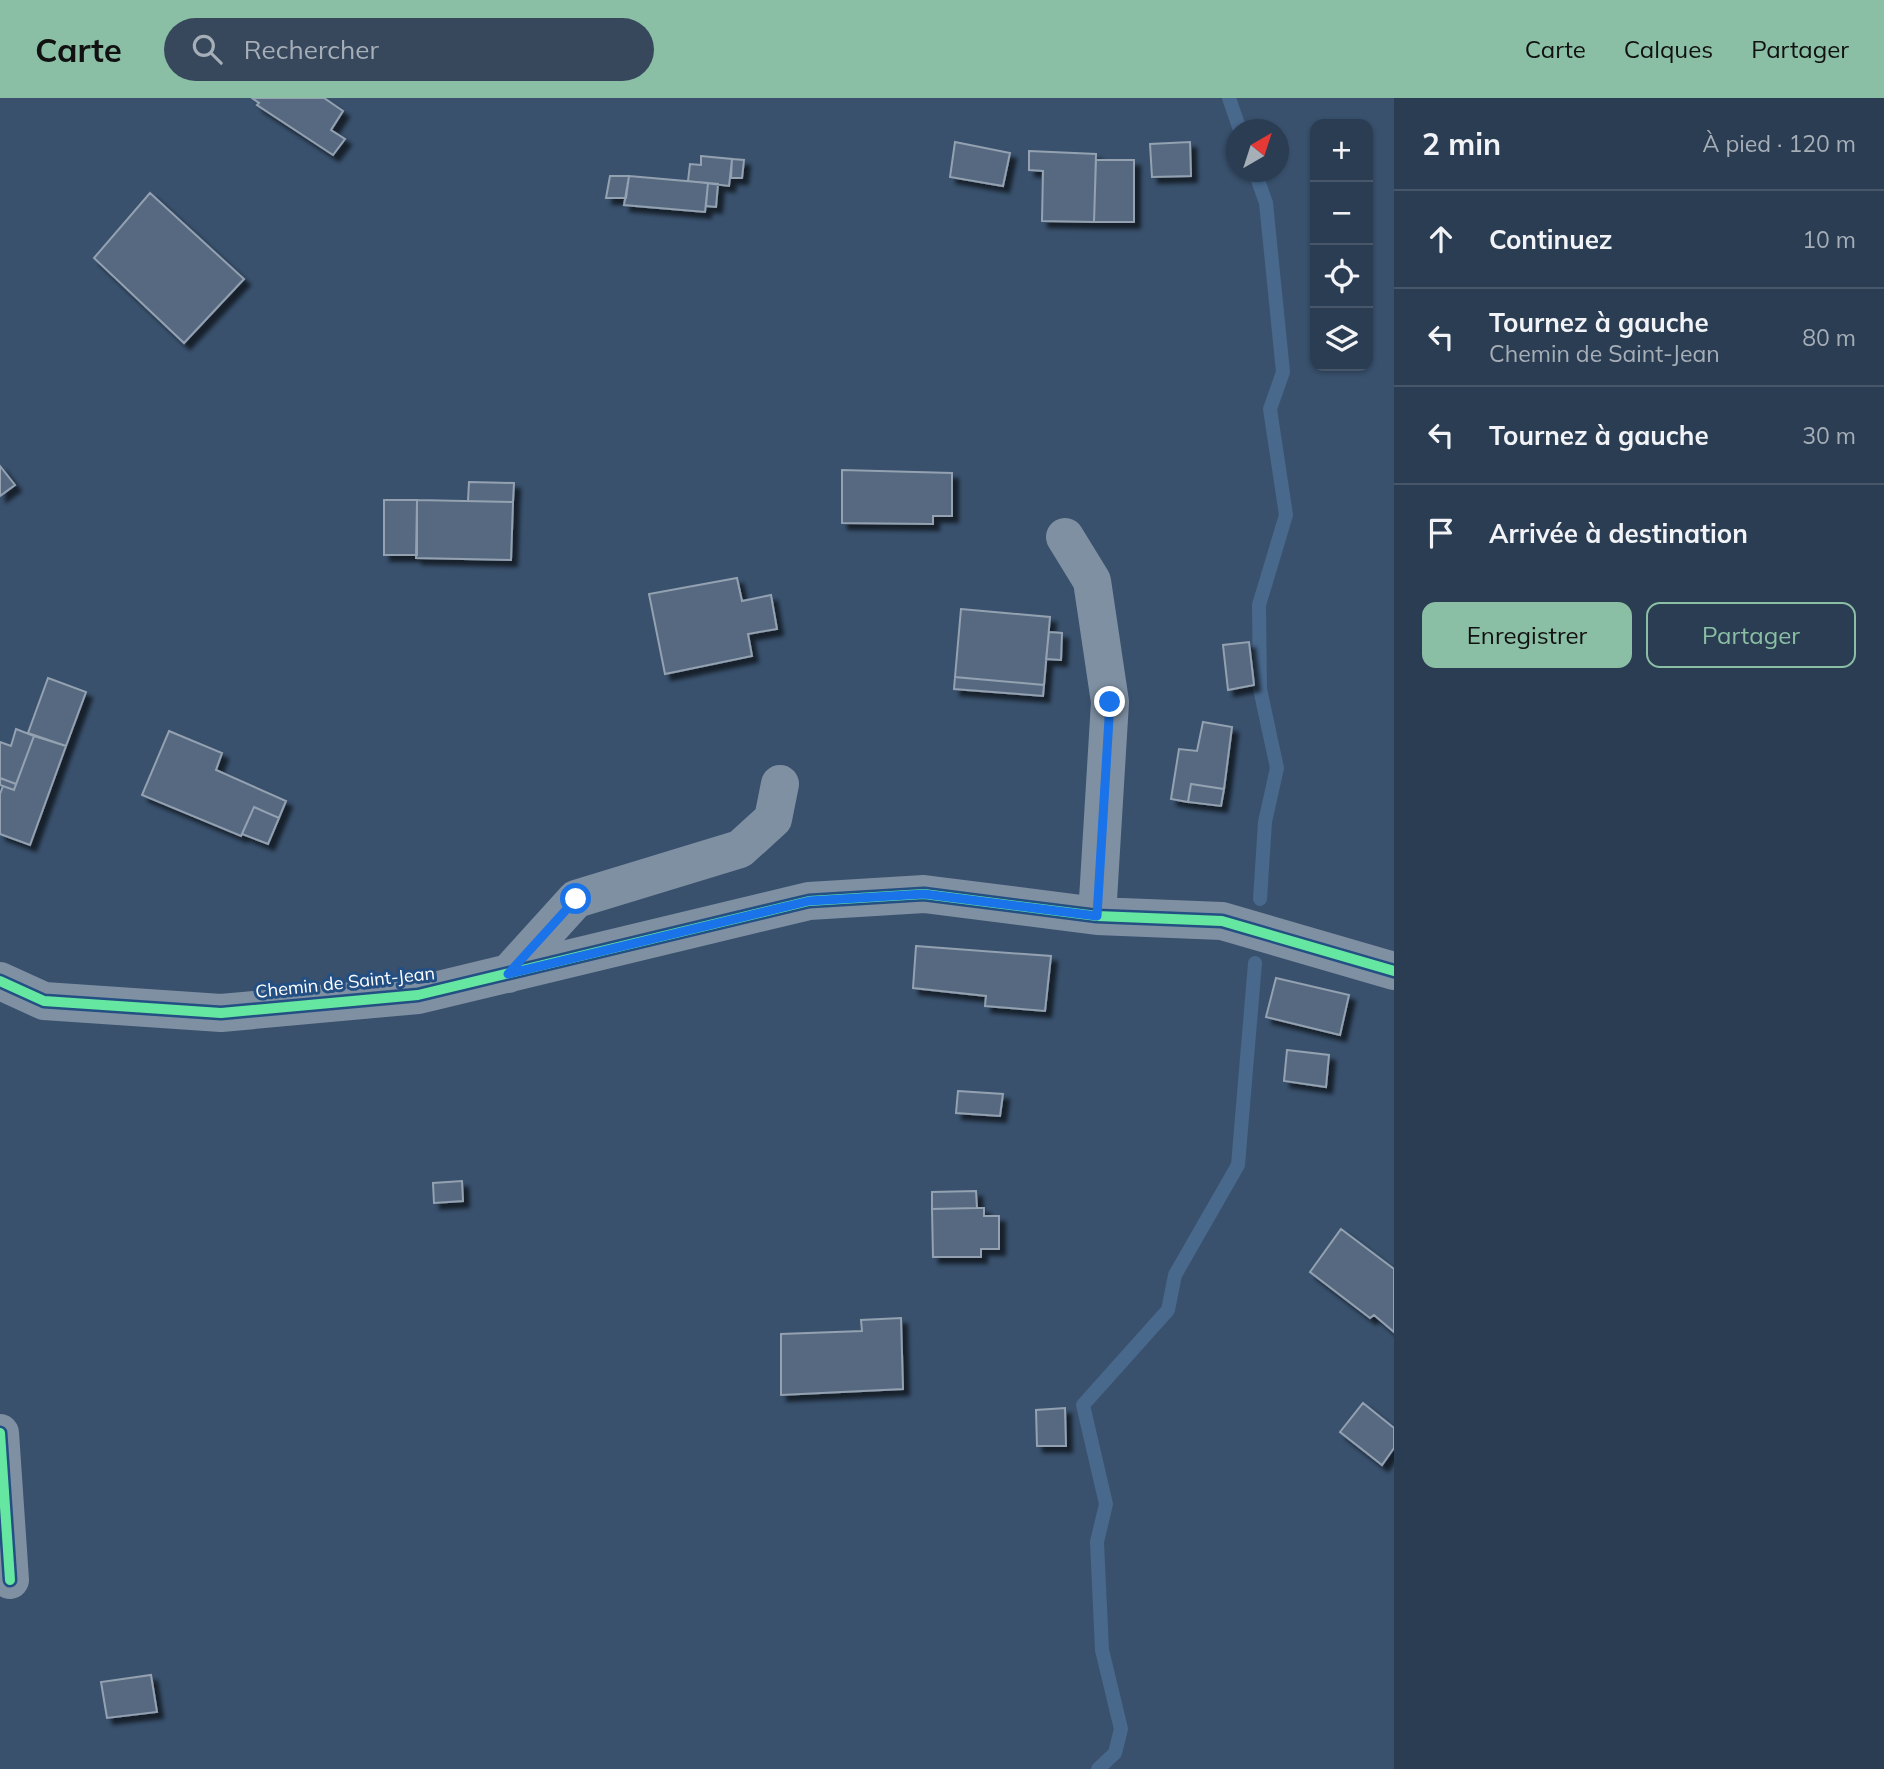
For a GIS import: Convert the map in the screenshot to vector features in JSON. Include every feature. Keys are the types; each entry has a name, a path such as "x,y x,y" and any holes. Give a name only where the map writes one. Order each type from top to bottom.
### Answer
{"street":[{"path":"1065,537 1092,581 1110,702 1097,916"},
{"path":"508,974 576,899 740,849 773,819 780,784"},
{"name":"Chemin de Saint-Jean","path":"2,989 44,1000 221,1013 418,995 809,901 924,894 1097,916 1222,921 1394,971"},
{"path":"0,1433 10,1580"}],"building":[{"path":"252,98 324,98 343,111 331,130 345,139 333,155 257,105 259,103"},
{"path":"955,142 1010,153 1003,186 950,177"},
{"path":"1190,142 1191,176 1152,177 1150,144"},
{"path":"1029,151 1096,154 1094,222 1042,221 1043,171 1029,170"},
{"path":"701,156 732,159 729,186 688,181 690,164 701,165"},
{"path":"732,159 744,160 742,178 731,178"},
{"path":"1096,160 1134,160 1134,222 1094,222"},
{"path":"610,176 629,176 626,198 606,198"},
{"path":"629,176 708,183 705,212 624,205"},
{"path":"708,183 718,184 716,207 706,206"},
{"path":"150,193 244,279 184,343 94,258"},
{"path":"0,466 15,485 0,496"},
{"path":"842,470 952,473 952,516 933,516 933,524 842,523"},
{"path":"469,482 514,483 513,502 468,501"},
{"path":"384,500 417,500 417,555 384,555"},
{"path":"417,500 513,502 511,560 416,558"},
{"path":"737,578 742,601 771,595 777,629 748,634 752,656 665,674 649,594"},
{"path":"961,609 1050,617 1044,685 955,677"},
{"path":"1049,632 1062,633 1061,660 1046,659"},
{"path":"1249,642 1254,685 1228,690 1223,645"},
{"path":"955,677 1044,685 1043,696 954,689"},
{"path":"48,678 86,692 66,746 28,733"},
{"path":"1203,722 1232,727 1224,789 1191,784 1188,802 1171,799 1179,749 1197,751"},
{"path":"16,729 34,736 16,784 0,778 0,742 11,746"},
{"path":"169,731 222,753 216,770 286,801 279,818 254,807 241,836 142,795"},
{"path":"34,736 66,746 30,845 0,834 0,794 3,786 14,790"},
{"path":"0,778 16,784 14,790 0,785"},
{"path":"1191,784 1224,789 1221,806 1188,802"},
{"path":"254,807 279,818 268,844 242,834"},
{"path":"916,946 1051,956 1045,1011 985,1006 986,996 913,988"},
{"path":"1276,978 1349,995 1340,1035 1266,1017"},
{"path":"1287,1050 1329,1055 1326,1087 1284,1081"},
{"path":"958,1091 1003,1094 1000,1116 956,1113"},
{"path":"462,1181 463,1201 434,1203 433,1183"},
{"path":"976,1191 977,1208 932,1209 932,1192"},
{"path":"984,1208 984,1216 999,1216 999,1249 981,1249 981,1257 933,1257 932,1209"},
{"path":"1341,1229 1394,1269 1394,1332 1374,1315 1370,1318 1310,1272"},
{"path":"901,1318 903,1389 781,1395 781,1334 862,1331 861,1320"},
{"path":"1363,1403 1394,1428 1394,1448 1382,1465 1340,1432"},
{"path":"1065,1408 1066,1446 1037,1446 1036,1410"},
{"path":"151,1675 157,1712 107,1718 101,1682"}],"waterway":[{"path":"1229,98 1236,119"},
{"path":"1259,182 1266,203 1283,372 1270,409 1286,515 1259,605 1260,689 1277,768 1265,822 1260,899"},
{"path":"1098,1769 1115,1753 1121,1729 1102,1650 1097,1542 1106,1504 1083,1405 1168,1310 1175,1275 1238,1165 1255,963"}],"cycle path":[{"path":"0,981 44,1001 221,1013 418,995 809,901 924,894 1097,916 1222,921 1394,971"},
{"path":"0,1433 10,1580"}],"route":[{"path":"576,899 508,974 809,901 924,894 1097,916 1110,702"}]}
